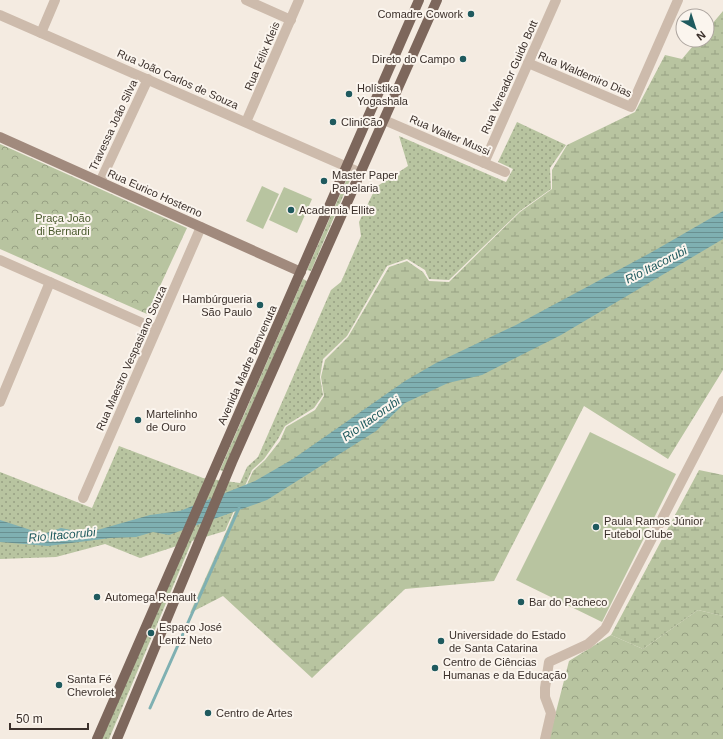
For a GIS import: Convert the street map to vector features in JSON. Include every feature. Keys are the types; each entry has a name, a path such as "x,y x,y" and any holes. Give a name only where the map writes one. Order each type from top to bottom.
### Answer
{"main road":[{"name":"Avenida Madre Benvenuta","path":"97,739 419,0"},
{"path":"117,739 232,462 315,279 436,0"},
{"path":"301,272 315,279"}],"street":[{"path":"41,32 55,0"},
{"path":"246,0 291,20"},
{"name":"Rua Félix Kleis","path":"246,122 299,0"},
{"name":"Rua Vereador Guido Bott","path":"484,163 556,0"},
{"name":"Rua Waldemiro Dias","path":"528,63 631,107 678,0"},
{"name":"Rua João Carlos de Souza","path":"0,15 361,172"},
{"name":"Travessa João Silva","path":"100,182 148,79"},
{"name":"Rua Walter Mussi","path":"384,120 506,172"},
{"name":"Rua Eurico Hosterno","path":"0,137 301,272"},
{"name":"Rua Maestro Vespasiano Souza","path":"83,498 201,227"},
{"path":"0,260 156,329"},
{"path":"0,402 50,282"},
{"path":"545,739 551,713 545,697 549,662 588,644 605,629 723,401"}],"green space":[{"path":"723,11 723,370 668,459 584,406 494,581 405,589 312,678 223,596 190,613 253,471 265,460 280,441 286,427 315,410 324,396 321,377 325,360 348,337 389,267 407,261 423,272 429,281 449,282 520,212 552,189 552,170 567,145 635,112 665,55 682,59 691,48 715,48 715,20"},
{"path":"517,122 566,145 550,168 551,189 520,211 449,280 429,279 425,270 407,259 387,266 347,336 323,359 320,377 323,395 314,408 285,426 264,459 252,470 225,531 192,541 109,739 102,739 186,543 140,558 105,544 56,557 0,559 0,472 92,508 119,446 203,478 240,483 247,467 258,457 331,290 341,282 361,236 359,222 376,187 408,166 399,136 506,182 513,169 498,162"},
{"name":"Praça João di Bernardi","path":"0,144 187,228 147,314 0,249"},
{"path":"350,172 353,173 311,271 307,270"},
{"name":"Academia Ellite","path":"262,186 279,194 263,229 246,221"},
{"name":"Academia Ellite","path":"284,187 312,199 297,233 269,220"},
{"path":"303,279 307,281 223,471 220,470"},
{"name":"Paula Ramos Júnior Futebol Clube","path":"590,432 676,474 602,622 516,580"},
{"path":"699,470 723,475 723,616 698,610 643,649 611,635"},
{"path":"698,610 723,616 723,739 549,739 569,661 611,635 643,649"}],"water":[{"name":"Rio Itacorubi","path":"723,211 723,239 561,335 482,375 448,383 405,403 376,431 267,500 169,535 153,532 136,537 110,538 48,546 0,542 0,520 43,534 61,528 87,533 150,515 180,511 255,481 293,459 405,381 436,363 516,325 652,252"}],"waterway":[{"path":"150,708 239,508"}],"place":[{"name":"Comadre Cowork","path":"471,14"},
{"name":"Direto do Campo","path":"463,59"},
{"name":"Holístika Yogashala","path":"349,94"},
{"name":"CliniCão","path":"333,122"},
{"name":"Master Paper Papelaria","path":"324,181"},
{"name":"Academia Ellite","path":"291,210"},
{"name":"Hambúrgueria São Paulo","path":"260,305"},
{"name":"Martelinho de Ouro","path":"138,420"},
{"name":"Paula Ramos Júnior Futebol Clube","path":"596,527"},
{"name":"Automega Renault","path":"97,597"},
{"name":"Bar do Pacheco","path":"521,602"},
{"name":"Espaço José Lentz Neto","path":"151,633"},
{"name":"Universidade do Estado de Santa Catarina","path":"441,641"},
{"name":"Centro de Ciências Humanas e da Educação","path":"435,668"},
{"name":"Santa Fé Chevrolet","path":"59,685"},
{"name":"Centro de Artes","path":"208,713"}]}
